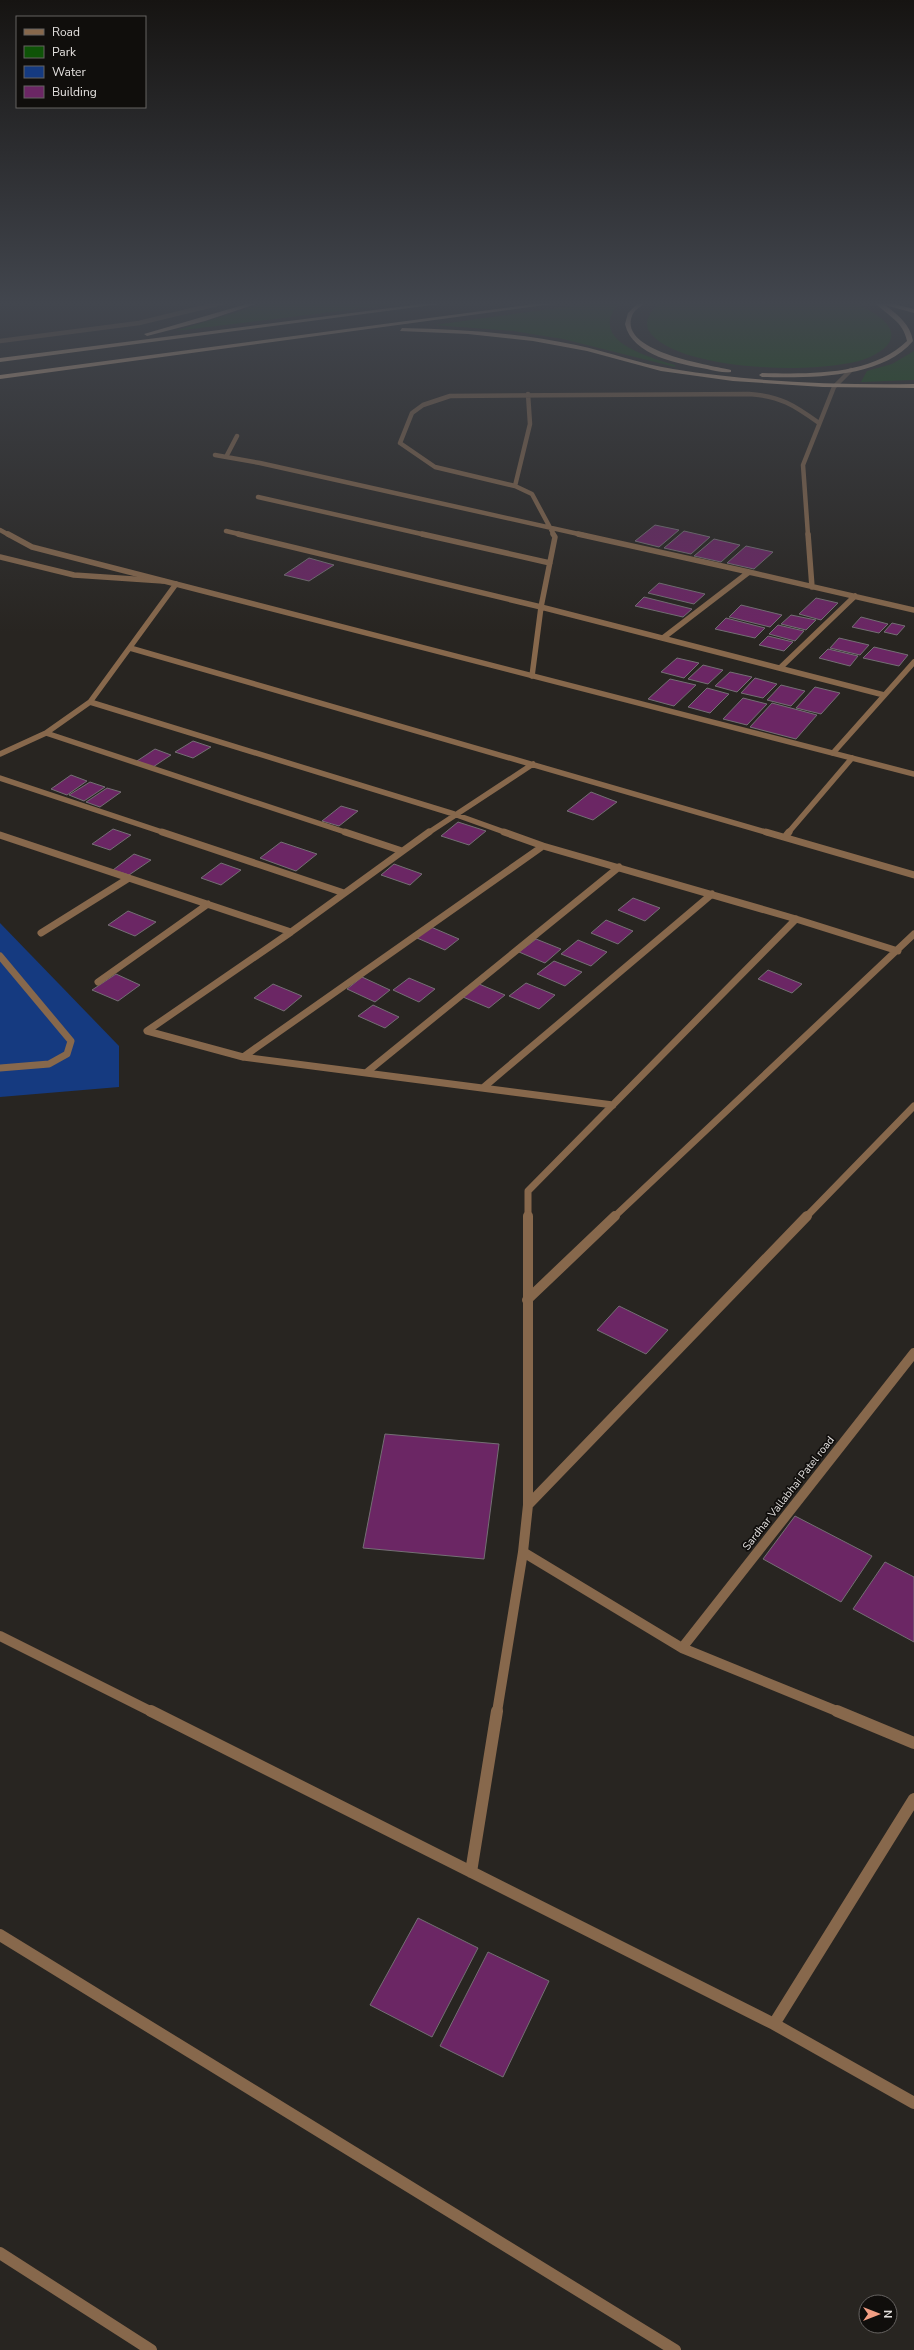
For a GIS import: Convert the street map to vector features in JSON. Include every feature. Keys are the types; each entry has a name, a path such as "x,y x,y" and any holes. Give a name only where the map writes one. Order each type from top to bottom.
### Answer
{"street":[{"path":"412,413 400,443 435,467 515,486 532,494 555,536 541,607 532,676"},
{"path":"515,486 530,424 529,413"},
{"path":"805,413 819,423"},
{"path":"812,587 803,465 823,413"},
{"path":"226,457 237,436"},
{"path":"215,455 749,572 914,610"},
{"path":"258,497 550,563"},
{"path":"0,530 32,547 914,774"},
{"path":"226,530 541,607 884,695"},
{"path":"0,557 74,575 163,581"},
{"path":"663,638 749,572"},
{"path":"0,754 46,733 90,702 176,584"},
{"path":"780,668 855,596"},
{"path":"130,648 914,875"},
{"path":"833,753 914,662"},
{"path":"90,702 454,814 543,846 712,894 898,951"},
{"path":"46,733 402,851"},
{"path":"784,837 852,758"},
{"path":"533,764 454,814 290,932 147,1031 243,1057 484,1087 613,1105"},
{"path":"0,778 344,893"},
{"path":"0,835 290,932"},
{"path":"243,1057 543,846"},
{"path":"367,1072 619,867"},
{"path":"41,933 129,878"},
{"path":"484,1087 712,894"},
{"path":"98,982 208,904"},
{"path":"471,1872 523,1552 528,1505 528,1192 796,919"},
{"path":"527,1300 898,951 914,934"},
{"path":"0,956 71,1041 67,1054 49,1064 0,1068"},
{"path":"528,1505 914,1106"},
{"name":"Sardhar Vallabhai Patel road","path":"682,1648 914,1353"},
{"path":"523,1552 682,1648 914,1743"},
{"path":"0,1636 774,2024 914,2103"},
{"path":"774,2024 914,1799"},
{"path":"0,1935 675,2350"},
{"path":"0,2253 151,2350"}],"water":[{"path":"0,923 119,1046 119,1087 0,1097"}],"building":[{"path":"655,525 679,530 659,547 635,541"},
{"path":"684,531 710,537 691,554 664,548"},
{"path":"714,539 740,545 721,562 694,556"},
{"path":"746,546 773,552 754,569 727,563"},
{"path":"309,558 334,565 309,581 284,575"},
{"path":"659,583 705,594 694,604 648,593"},
{"path":"644,597 692,609 683,617 635,606"},
{"path":"816,598 838,603 821,620 799,614"},
{"path":"741,605 782,615 770,627 729,617"},
{"path":"791,615 816,620 806,630 781,624"},
{"path":"861,617 888,624 879,633 852,627"},
{"path":"726,618 765,628 755,638 715,629"},
{"path":"892,623 905,626 897,635 884,632"},
{"path":"778,625 804,631 795,641 769,634"},
{"path":"768,636 793,642 784,651 759,645"},
{"path":"839,638 869,645 860,655 830,648"},
{"path":"874,647 908,655 899,666 863,658"},
{"path":"828,649 858,656 850,666 819,658"},
{"path":"677,658 699,663 684,678 661,672"},
{"path":"703,665 723,670 708,684 688,679"},
{"path":"730,672 752,677 737,692 715,686"},
{"path":"755,678 777,684 763,698 741,693"},
{"path":"670,679 696,685 674,706 648,699"},
{"path":"781,685 805,691 791,706 767,700"},
{"path":"815,687 840,693 821,714 796,708"},
{"path":"707,688 729,694 710,713 688,707"},
{"path":"743,698 767,704 747,725 723,719"},
{"path":"772,703 817,715 796,739 750,727"},
{"path":"193,741 211,747 193,758 175,752"},
{"path":"155,749 171,755 153,767 137,761"},
{"path":"71,775 87,781 67,795 51,789"},
{"path":"90,782 105,787 84,801 69,795"},
{"path":"107,788 121,792 100,807 86,802"},
{"path":"591,792 617,802 593,820 567,811"},
{"path":"341,806 358,811 339,826 322,821"},
{"path":"458,822 486,831 469,845 441,836"},
{"path":"113,829 131,835 110,850 92,844"},
{"path":"281,842 317,854 296,871 260,858"},
{"path":"134,854 151,860 129,875 113,870"},
{"path":"221,863 241,870 221,885 201,878"},
{"path":"394,864 422,874 410,885 381,875"},
{"path":"633,898 660,908 645,921 618,910"},
{"path":"128,911 156,922 135,936 108,925"},
{"path":"606,920 633,931 618,944 591,933"},
{"path":"431,927 459,939 445,950 417,938"},
{"path":"536,939 561,949 545,963 519,952"},
{"path":"578,940 607,952 591,966 561,954"},
{"path":"554,961 582,972 565,986 537,974"},
{"path":"768,970 802,984 792,993 758,979"},
{"path":"116,974 140,985 118,1001 92,990"},
{"path":"362,977 390,990 375,1002 347,989"},
{"path":"409,978 435,989 419,1002 393,990"},
{"path":"526,983 555,995 539,1009 509,996"},
{"path":"273,984 302,996 284,1011 254,998"},
{"path":"479,984 505,995 489,1008 463,997"},
{"path":"373,1005 399,1017 385,1028 358,1016"},
{"path":"619,1306 668,1330 646,1354 597,1330"},
{"path":"385,1434 499,1444 484,1559 363,1548"},
{"path":"795,1516 872,1556 841,1602 763,1559"},
{"path":"885,1562 914,1577 914,1642 853,1609"},
{"path":"418,1918 478,1948 432,2037 370,2005"},
{"path":"488,1952 549,1981 503,2077 440,2046"}]}
